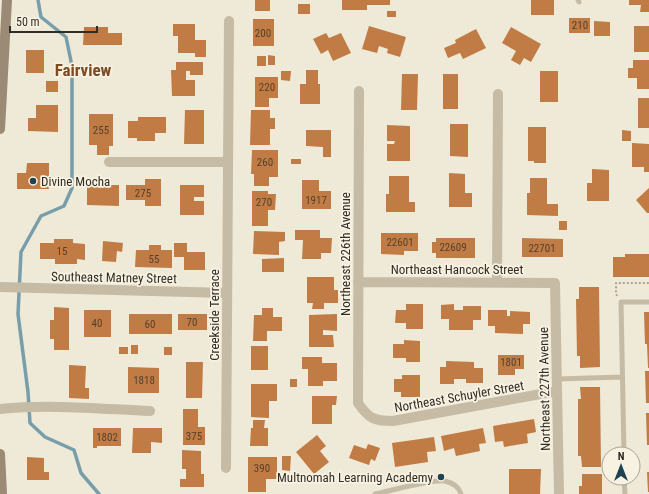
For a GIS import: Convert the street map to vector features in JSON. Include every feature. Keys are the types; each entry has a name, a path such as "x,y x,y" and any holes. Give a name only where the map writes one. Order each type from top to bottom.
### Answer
{"main road":[{"path":"0,129 3,21 7,0"},
{"path":"0,454 2,494"}],"street":[{"name":"Creekside Terrace","path":"226,468 229,21"},
{"name":"Northeast 226th Avenue","path":"359,91 358,403 366,414"},
{"path":"497,282 498,94"},
{"path":"109,162 228,162"},
{"name":"Northeast Hancock Street","path":"358,282 555,283"},
{"name":"Northeast 227th Avenue","path":"555,283 559,494"},
{"name":"Southeast Matney Street","path":"3,287 227,293"},
{"name":"Northeast Schuyler Street","path":"366,414 379,421 393,421 557,391"},
{"path":"0,409 20,407 150,411"}],"lane":[{"path":"624,446 621,302 649,302"},
{"path":"557,379 622,377"},
{"path":"375,494 431,482 444,481 454,484 460,490 461,494"}],"path":[{"path":"621,302 616,293 616,283 649,283"}],"building":[{"path":"255,0 270,0 270,11 255,11"},
{"path":"342,0 390,0 390,5 367,5 367,10 342,10"},
{"path":"531,0 554,0 554,15 531,15"},
{"path":"629,0 649,0 649,12 640,12 641,5 629,5"},
{"path":"298,4 310,4 310,14 298,14"},
{"path":"387,11 396,11 396,17 387,17"},
{"path":"569,18 590,18 590,33 569,33"},
{"path":"253,19 274,19 274,46 253,46"},
{"path":"594,21 610,22 610,36 594,36"},
{"path":"173,24 195,24 195,40 206,40 206,57 195,57 195,53 178,53 178,36 173,36"},
{"path":"369,26 406,37 400,57 387,53 388,49 379,46 377,53 362,49"},
{"path":"634,26 649,26 649,52 634,52"},
{"path":"84,27 108,27 108,33 122,33 122,45 83,45"},
{"path":"511,27 541,44 531,62 524,58 520,65 511,60 516,51 502,43"},
{"path":"476,29 486,48 463,59 460,53 448,58 444,48 456,43 455,40"},
{"path":"326,33 329,38 341,33 351,53 333,61 328,50 321,54 313,39"},
{"path":"26,50 44,50 44,73 26,73"},
{"path":"268,55 275,56 275,65 268,65"},
{"path":"257,56 266,56 266,66 257,66"},
{"path":"633,60 649,60 649,89 637,89 637,78 628,78 628,68 633,68"},
{"path":"176,62 203,62 203,75 190,75 190,71 186,71 186,80 195,80 195,96 172,96 171,70 176,70"},
{"path":"306,70 318,70 320,104 300,104 300,84 306,84"},
{"path":"281,71 291,71 290,81 281,80"},
{"path":"540,71 558,71 558,102 540,102"},
{"path":"402,74 418,74 417,110 401,110"},
{"path":"443,74 458,74 458,109 443,109"},
{"path":"255,77 278,77 278,98 269,98 269,107 255,107"},
{"path":"46,81 58,81 58,92 46,92"},
{"path":"638,98 649,98 649,128 638,128"},
{"path":"36,105 58,105 58,132 28,131 28,118 36,118"},
{"path":"185,110 204,110 204,144 184,144"},
{"path":"251,110 270,110 270,118 275,118 275,129 270,129 270,145 250,145"},
{"path":"89,114 113,114 113,146 109,146 109,155 97,155 97,145 89,145"},
{"path":"138,117 166,117 166,133 155,133 155,141 137,141 137,138 128,138 128,121 138,121"},
{"path":"450,124 468,124 468,157 450,156"},
{"path":"387,125 410,126 410,161 387,161 387,144 394,144 395,141 387,141"},
{"path":"528,127 546,127 546,163 534,163 534,161 528,161"},
{"path":"306,130 331,130 331,157 323,157 323,147 306,146"},
{"path":"622,130 631,131 631,141 622,141"},
{"path":"632,143 649,144 649,172 644,172 644,167 632,167"},
{"path":"252,150 278,150 278,177 269,177 269,186 254,186 254,174 251,174"},
{"path":"291,159 301,159 301,164 291,164"},
{"name":"Divine Mocha","path":"27,163 49,163 49,189 17,189 17,173 26,173"},
{"path":"592,169 609,170 609,201 587,201 587,183 592,183"},
{"path":"449,173 465,174 465,193 472,193 472,207 449,207"},
{"path":"389,176 409,176 409,202 415,202 415,212 386,212 386,194 389,194"},
{"path":"530,178 547,178 547,204 558,204 558,216 527,215 527,193 530,193"},
{"path":"145,179 161,179 161,206 145,206 145,200 126,200 126,185 145,185"},
{"path":"302,180 319,180 319,191 331,191 331,209 302,209"},
{"path":"87,185 119,185 119,206 87,205"},
{"path":"180,185 204,185 204,197 194,197 194,201 204,201 204,215 180,215"},
{"path":"649,188 649,213 647,213 636,200"},
{"path":"252,191 268,191 268,194 276,194 275,210 268,210 268,226 252,226"},
{"path":"559,221 567,221 567,230 559,230"},
{"path":"295,230 320,230 320,238 332,238 331,253 321,253 321,259 302,259 303,240 295,240"},
{"path":"254,231 285,232 285,241 279,242 279,255 253,254"},
{"path":"381,233 418,233 418,251 404,251 404,255 381,254"},
{"path":"436,238 475,238 475,258 436,258 436,253 432,253 432,242 436,242"},
{"path":"522,238 563,239 563,257 522,257"},
{"path":"54,239 73,239 73,243 85,244 85,260 77,259 77,264 55,264 55,259 40,259 40,243 54,243"},
{"path":"103,241 123,243 122,252 117,251 116,262 102,261"},
{"path":"174,243 187,243 187,252 205,252 205,270 184,270 184,257 174,257"},
{"path":"149,245 161,245 161,250 172,250 172,268 135,267 136,250 149,250"},
{"path":"625,254 649,254 649,277 613,277 613,257 625,257"},
{"path":"284,258 284,272 262,272 262,259"},
{"path":"307,277 334,277 334,290 338,290 338,303 324,303 324,309 312,309 313,303 307,303"},
{"path":"579,287 599,287 600,367 580,368 580,356 577,356 576,299 579,299"},
{"path":"406,304 423,304 423,329 406,329 406,323 395,323 396,310 406,310"},
{"path":"454,304 454,310 463,310 463,306 481,306 481,320 473,320 473,330 449,330 449,319 441,319 441,305"},
{"path":"54,307 69,308 69,350 54,350 54,339 50,339 50,320 54,320"},
{"path":"262,308 273,308 273,317 282,317 282,331 267,331 267,341 253,341 254,315 262,315"},
{"path":"84,310 111,310 111,337 84,337"},
{"path":"488,310 507,310 507,316 510,316 510,311 530,312 530,324 523,324 523,334 495,333 495,326 488,326"},
{"path":"644,312 649,312 649,368 647,344 645,344"},
{"path":"129,314 172,314 172,334 129,334"},
{"path":"178,314 207,314 207,330 178,330"},
{"path":"337,314 337,331 323,330 323,335 333,335 334,347 309,347 309,315"},
{"path":"404,340 420,341 420,362 406,362 406,358 393,358 393,344 404,344"},
{"path":"131,345 138,345 138,354 131,354"},
{"path":"251,346 268,346 268,370 251,370"},
{"path":"119,347 128,347 128,354 119,354"},
{"path":"164,347 172,347 172,355 164,355"},
{"path":"498,355 524,355 524,369 515,369 515,375 498,375"},
{"path":"302,357 322,357 322,363 337,363 337,381 323,381 323,386 308,386 308,369 302,369"},
{"path":"446,361 474,362 474,368 483,368 483,383 466,383 466,379 454,379 454,384 440,384 440,367 446,367"},
{"path":"186,362 203,362 202,398 186,398"},
{"path":"69,365 86,366 85,388 89,388 89,399 69,398"},
{"path":"128,367 159,368 159,393 128,393"},
{"path":"645,371 649,371 649,403 646,403"},
{"path":"402,375 420,375 420,397 401,397 401,392 394,392 394,379 402,379"},
{"path":"290,379 297,379 297,387 290,387"},
{"path":"251,384 277,384 277,401 269,401 269,418 251,417"},
{"path":"580,387 600,387 601,467 582,467 581,456 578,456 578,399 581,399"},
{"path":"312,396 337,396 336,405 332,405 332,424 312,424"},
{"path":"183,409 198,409 198,427 205,427 205,445 183,445"},
{"path":"646,413 649,413 649,445 647,445"},
{"path":"534,419 536,432 527,434 528,443 504,447 503,441 495,442 493,426"},
{"path":"253,420 265,420 264,428 268,428 268,446 250,446"},
{"path":"93,428 121,428 121,446 97,446 97,448 93,448"},
{"path":"133,428 162,428 162,443 151,442 151,453 132,453"},
{"path":"483,428 486,443 479,444 480,451 456,456 454,448 444,451 441,436"},
{"path":"317,435 326,446 320,451 329,462 314,474 296,452"},
{"path":"434,437 436,451 427,452 428,462 395,467 392,443"},
{"path":"368,444 380,448 375,461 371,459 369,465 349,458 354,445 366,449"},
{"path":"182,450 201,451 201,474 204,474 204,487 180,487 180,479 186,479 186,469 182,469"},
{"path":"282,456 291,456 290,471 282,470"},
{"path":"27,457 44,458 44,472 49,472 49,480 27,480"},
{"path":"248,457 277,457 277,479 266,479 266,492 248,492"},
{"path":"509,469 541,469 540,494 509,494"},
{"path":"647,472 649,472 649,492 648,492"},
{"path":"582,474 601,474 602,494 579,494 579,486 582,486"}],"waterway":[{"path":"38,0 41,17 66,37 72,66 72,188 64,206 41,216 21,252 18,314 28,392 30,423 45,437 74,450 81,473 99,494"}],"place":[{"name":"Divine Mocha","path":"33,181"},
{"name":"Multnomah Learning Academy","path":"441,477"}],"district":[{"name":"Fairview","path":"83,70"}]}
